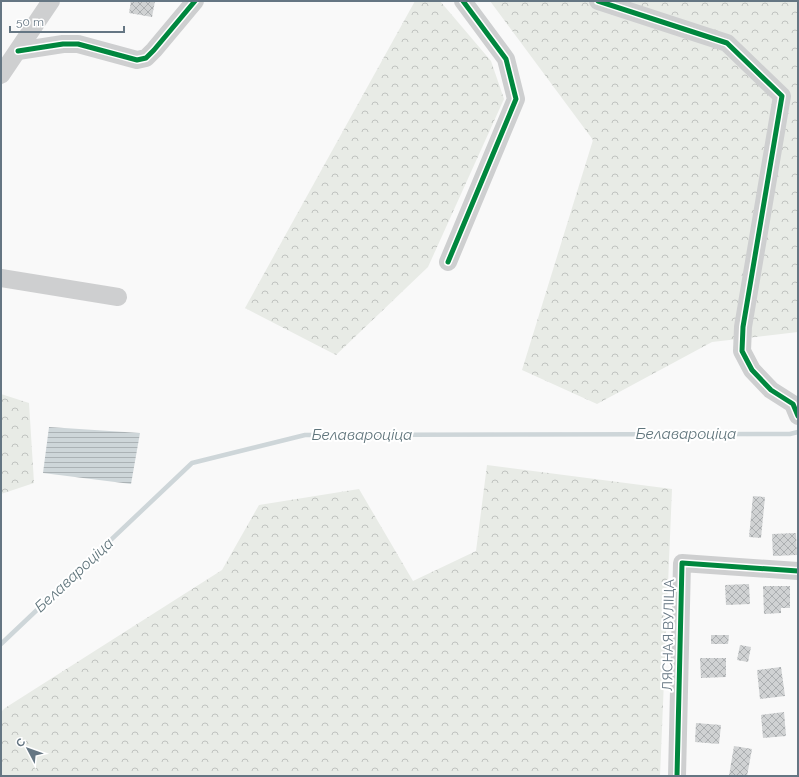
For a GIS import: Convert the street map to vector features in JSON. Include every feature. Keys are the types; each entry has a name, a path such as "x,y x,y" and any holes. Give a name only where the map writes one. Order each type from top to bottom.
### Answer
{"street":[{"path":"1,75 51,1"},
{"path":"18,51 62,44 78,44 134,60 142,60 154,50 195,1"},
{"path":"448,262 516,99 506,59 463,1"},
{"path":"598,1 727,43 782,96 743,327 742,351 752,370 771,390 796,410"},
{"path":"1,278 118,297"},
{"name":"ЛЯСНАЯ ВУЛІЦА","path":"677,776 682,563 798,570"}],"green space":[{"path":"415,1 440,1 491,61 504,99 428,267 336,355 245,308"},
{"path":"490,1 798,1 798,332 712,342 597,404 522,370 593,140"},
{"path":"1,394 29,403 34,483 1,494"},
{"path":"487,465 672,489 660,776 1,776 1,712 5,708 222,570 259,505 359,489 413,581 476,551"}],"shaded area":[{"path":"49,427 140,433 131,484 43,473"}],"building":[{"path":"131,1 155,1 152,17 129,13"},
{"path":"753,496 765,497 761,538 749,537"},
{"path":"796,533 797,555 773,556 772,534"},
{"path":"749,584 750,604 726,605 725,585"},
{"path":"763,586 790,586 790,608 781,608 781,613 764,614"},
{"path":"711,635 729,635 728,644 711,644"},
{"path":"740,645 751,647 748,662 737,660"},
{"path":"700,658 726,658 726,677 701,678"},
{"path":"781,667 785,696 760,699 757,670"},
{"path":"784,712 786,736 763,738 761,715"},
{"path":"696,723 721,725 719,744 695,742"},
{"path":"734,746 752,749 747,776 729,776"}],"waterway":[{"name":"Белавароціца","path":"1,644 192,463 305,435 790,434 798,432"}],"cycle path":[{"path":"18,51 63,44 78,44 137,60 146,58 195,1"},
{"path":"448,262 516,99 506,59 463,1"},
{"path":"598,1 727,43 782,96 743,327 742,351 752,370 771,390 793,404 798,416"},
{"path":"677,776 682,563 798,571"}]}
